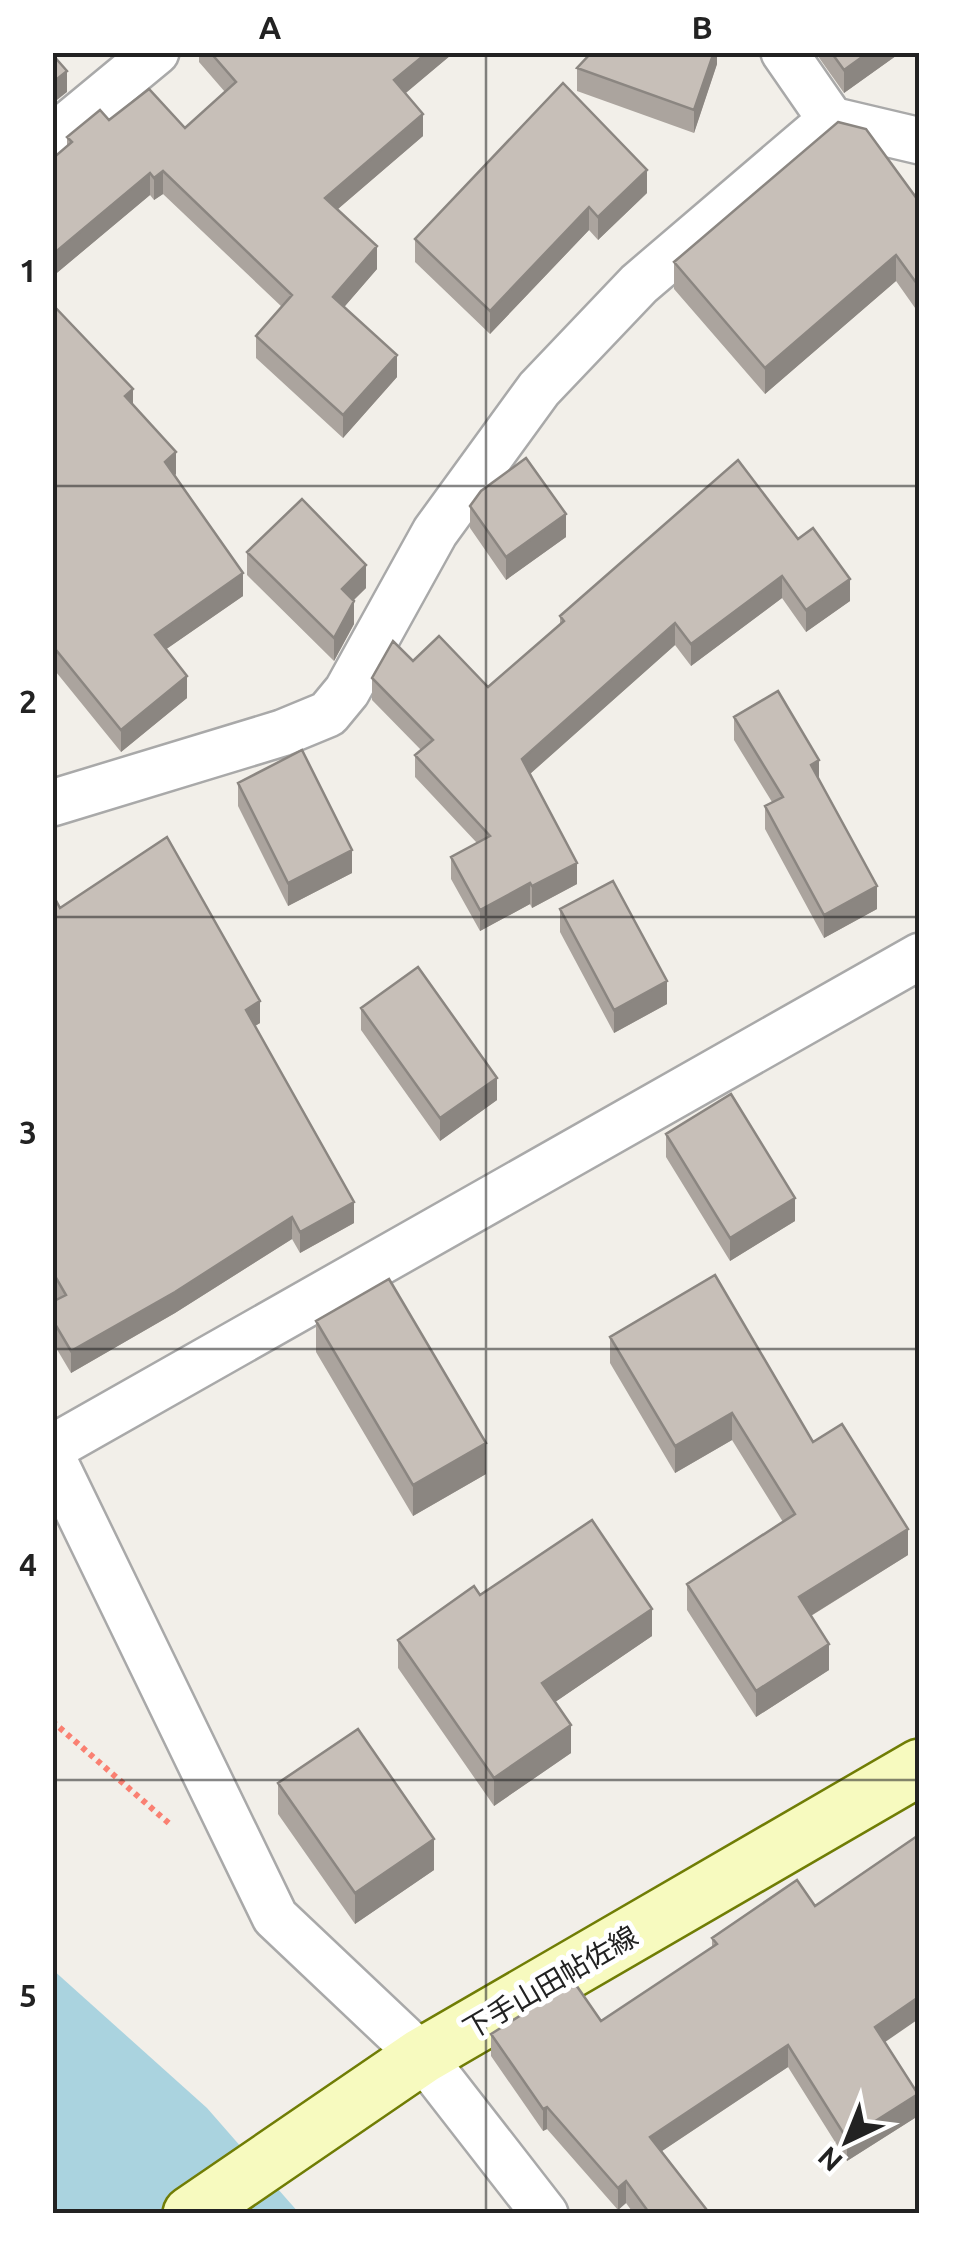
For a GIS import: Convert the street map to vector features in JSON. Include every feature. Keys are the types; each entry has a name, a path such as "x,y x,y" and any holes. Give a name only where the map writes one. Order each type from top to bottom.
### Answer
{"main road":[{"name":"下手山田帖佐線","path":"192,2214 422,2056 920,1766"}],"street":[{"path":"52,138 156,52"},
{"path":"784,52 831,120 920,141"},
{"path":"58,789 282,733 328,714 347,690 435,532 538,388 639,284 831,120"},
{"path":"52,1448 920,956"},
{"path":"52,1457 274,1916 422,2056 545,2214"}],"path":[{"path":"52,1720 186,1838"}],"water":[{"path":"52,1969 207,2108 299,2213 53,2213"}],"building":[{"path":"210,52 428,52 394,80 423,114 325,198 377,246 333,297 397,355 343,415 256,336 292,295 163,171 154,178 150,173 52,255 52,159 72,142 67,137 100,110 109,120 149,89 185,128 236,82"},
{"path":"592,52 714,52 694,110 577,68"},
{"path":"831,52 869,52 844,70"},
{"path":"52,54 67,71 52,83"},
{"path":"563,83 647,170 598,217 589,207 490,311 415,239"},
{"path":"838,122 866,129 920,203 920,288 896,255 765,368 674,262"},
{"path":"52,304 133,389 125,396 176,452 165,462 243,573 155,635 187,676 121,730 52,645"},
{"path":"526,458 566,514 506,557 470,506 481,491"},
{"path":"738,460 798,539 813,528 850,579 806,610 782,576 691,644 675,623 522,759 577,863 480,910 451,857 490,836 415,755 433,740 372,678 393,641 413,661 439,636 488,687 564,621 560,616"},
{"path":"302,499 366,565 342,589 354,601 334,638 247,552"},
{"path":"778,691 819,760 811,765 877,886 824,915 765,806 783,797 734,717"},
{"path":"302,750 352,850 288,883 238,783"},
{"path":"167,837 260,1001 246,1010 354,1202 300,1232 292,1217 175,1292 71,1351 52,1319 52,1302 66,1295 52,1271 52,893 60,908"},
{"path":"613,881 667,981 614,1010 560,909"},
{"path":"418,967 497,1078 440,1118 361,1008"},
{"path":"731,1094 795,1198 730,1238 666,1134"},
{"path":"715,1275 813,1442 842,1424 908,1529 799,1597 829,1644 756,1691 687,1584 795,1514 732,1413 675,1446 610,1337"},
{"path":"389,1279 486,1443 413,1485 316,1321"},
{"path":"592,1520 652,1609 542,1683 571,1725 494,1778 398,1640 474,1586 480,1595"},
{"path":"358,1729 434,1839 355,1893 278,1783"},
{"path":"920,1834 920,1996 875,2027 918,2094 847,2139 788,2045 650,2137 710,2214 650,2214 626,2181 618,2188 547,2107 543,2109 491,2034 574,1982 601,2021 717,1944 712,1938 797,1880 815,1906"}]}
